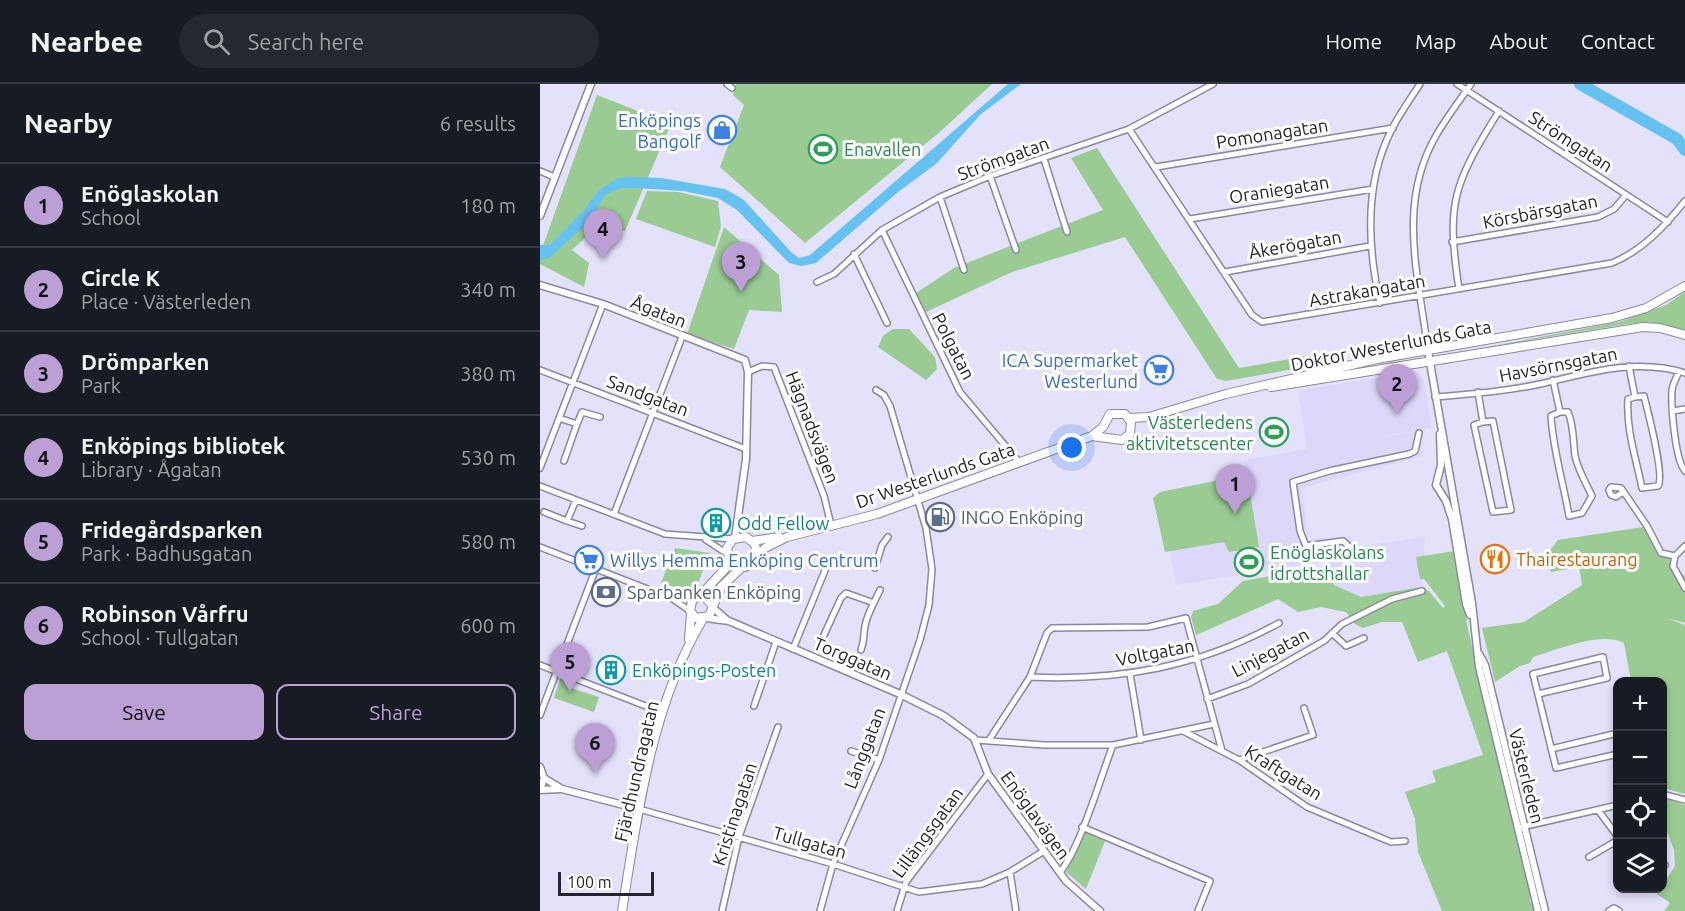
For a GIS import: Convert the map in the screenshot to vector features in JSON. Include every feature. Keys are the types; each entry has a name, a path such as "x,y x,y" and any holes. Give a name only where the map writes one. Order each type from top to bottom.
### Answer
{"main road":[{"name":"Doktor Westerlunds Gata","path":"1267,387 1377,359 1612,318 1646,308 1685,286"},
{"name":"Doktor Westerlunds Gata","path":"1267,387 1282,387 1430,360 1643,327 1660,328 1685,335"},
{"name":"Dr Westerlunds Gata","path":"1092,436 1103,427 1108,416 1115,412 1130,422 1218,397 1267,387"},
{"name":"Dr Westerlunds Gata","path":"734,539 787,537 878,514 1092,436 1107,436 1113,440 1122,440 1130,434 1130,422"},
{"path":"1103,427 1107,436"},
{"name":"Dr Westerlunds Gata","path":"741,568 750,566 757,555 787,537"},
{"path":"727,556 741,568 728,578 704,618 691,613 690,604 725,569 727,556 734,539"},
{"path":"749,539 757,555"},
{"path":"699,597 705,597 712,606"},
{"name":"Fjärdhundragatan","path":"689,640 691,613"},
{"name":"Fjärdhundragatan","path":"622,911 639,809 663,712 689,640 704,618"}],"street":[{"path":"540,216 591,84"},
{"name":"Strömgatan","path":"817,282 834,273 882,231 940,197 990,176 1129,129 1214,84"},
{"path":"1380,303 1370,246 1372,189 1393,128 1420,84"},
{"name":"Strömgatan","path":"1456,84 1668,222"},
{"name":"Västerleden","path":"1471,84 1437,134 1424,164 1415,195 1412,236 1428,351 1477,650 1485,665 1538,911"},
{"path":"1459,289 1452,242 1452,218 1461,178 1474,151 1499,111"},
{"name":"Pomonagatan","path":"1156,167 1393,128"},
{"name":"Astrakangatan","path":"1129,129 1252,315 1262,322 1612,263 1635,252 1668,222 1685,201"},
{"path":"1044,159 1067,232"},
{"path":"540,171 554,177"},
{"path":"990,176 1016,250"},
{"name":"Oraniegatan","path":"1190,219 1372,189"},
{"name":"Körsbärsgatan","path":"1452,242 1598,217 1614,209 1626,195"},
{"path":"940,197 964,270"},
{"name":"Polgatan","path":"882,231 960,392 1019,462"},
{"name":"Åkerögatan","path":"1225,272 1370,246"},
{"path":"854,254 887,323"},
{"name":"Ågatan","path":"540,280 549,286"},
{"name":"Ågatan","path":"540,285 603,304 745,360 748,372"},
{"path":"540,468 603,304"},
{"path":"614,514 682,337"},
{"name":"Hägnadsvägen","path":"748,372 762,366 774,367 824,496 831,525"},
{"path":"1629,366 1635,397"},
{"name":"Havsörnsgatan","path":"1436,397 1484,393 1629,366 1682,372"},
{"name":"Sandgatan","path":"540,370 746,449"},
{"path":"540,486 665,534 734,539 746,449 748,372"},
{"path":"1682,372 1672,387 1673,411 1680,456 1685,471"},
{"path":"1553,380 1560,412"},
{"name":"Långgatan","path":"820,911 833,864 879,760 925,623 931,585 930,551 917,498 887,400 876,390"},
{"path":"1478,392 1483,422"},
{"path":"1644,396 1648,420 1656,442 1661,480 1658,486 1642,488 1638,460 1632,447 1627,411 1628,399 1635,397 1644,396"},
{"path":"1673,411 1685,409"},
{"path":"564,461 582,412 600,417"},
{"path":"1560,412 1568,412 1571,419 1575,457 1585,486 1592,496 1582,513 1569,516 1563,479 1558,469 1552,440 1551,416 1560,412"},
{"path":"560,418 577,424"},
{"path":"1493,421 1511,510 1493,512 1480,466 1474,425 1483,422 1493,421"},
{"name":"Västerleden","path":"1441,430 1441,465 1436,485 1452,519 1466,604 1472,621"},
{"path":"1352,549 1343,541 1306,546 1300,531 1293,482 1329,471 1409,454 1415,451 1419,433"},
{"path":"1441,494 1446,494 1452,488"},
{"path":"1623,492 1647,526 1661,553 1675,556"},
{"path":"567,521 576,500"},
{"path":"544,512 582,526"},
{"path":"738,521 749,539"},
{"path":"875,568 882,545 888,537"},
{"path":"701,538 727,556"},
{"path":"1685,546 1675,556 1673,566 1685,588"},
{"path":"540,548 673,599 691,613"},
{"path":"793,649 828,563"},
{"path":"540,715 596,568"},
{"path":"861,650 866,637 864,629 880,590"},
{"name":"Linjegatan","path":"1207,699 1248,684 1324,640 1342,624 1392,599 1422,591"},
{"path":"824,634 841,598 846,593 874,603"},
{"path":"673,599 699,597"},
{"name":"Torggatan","path":"712,606 729,621"},
{"name":"Torggatan","path":"704,618 729,621 900,694 944,716 962,729"},
{"path":"989,740 1030,677 1047,633 1054,627 1148,627 1186,618 1222,751"},
{"name":"Voltgatan","path":"1030,677 1075,679 1130,674 1196,660 1235,647 1279,624"},
{"path":"1332,633 1346,646 1364,638"},
{"path":"754,706 776,642"},
{"path":"1538,694 1607,678 1603,657 1533,674 1556,768 1613,755"},
{"path":"540,664 656,710"},
{"path":"1130,674 1141,740"},
{"path":"1239,760 1313,735 1304,708"},
{"path":"975,740 1045,745 1113,745 1214,724"},
{"name":"Kristinagatan","path":"722,911 739,837 778,727"},
{"name":"Enöglavägen","path":"962,729 975,740 988,774 1044,851 1073,889 1100,911"},
{"name":"Kraftgatan","path":"1183,731 1239,760 1307,807 1391,842 1405,841"},
{"path":"1551,749 1613,733"},
{"path":"1060,872 1066,865 1082,827 1113,745"},
{"path":"851,751 879,760"},
{"path":"540,767 544,778 540,790"},
{"name":"Lillängsgatan","path":"897,911 903,888 988,774"},
{"name":"Tullgatan","path":"544,778 562,789 833,864 919,892 982,884 1010,872 1044,851"},
{"name":"Tullgatan","path":"540,790 562,789"},
{"path":"1667,795 1685,800"},
{"path":"1521,827 1613,806"},
{"path":"1598,810 1613,832"},
{"path":"1082,827 1209,881 1197,911"},
{"name":"Västerleden","path":"1521,827 1545,911"},
{"path":"1589,857 1616,839"},
{"path":"1010,872 1016,911"},
{"path":"1610,911 1614,908 1619,911"}],"shaded area":[{"path":"1412,371 1418,372 1424,381 1431,428 1373,438 1421,431 1423,456 1302,488 1308,540 1350,536 1354,547 1425,537 1422,586 1361,597 1334,585 1324,561 1176,585 1160,492 1220,479 1235,484 1246,474 1244,460 1307,449 1298,391"}],"green space":[{"name":"Enavallen","path":"736,84 992,84 941,131 805,243 720,167 744,105 733,95"},
{"path":"597,95 671,124 625,231 597,227 572,250 589,263 584,287 540,264 540,254"},
{"path":"1097,148 1239,368 1406,339 1406,343 1415,341 1405,346 1346,355 1328,363 1226,381 1217,379 1125,237 1012,272 926,312 916,293 954,268 1103,210 1071,158"},
{"path":"647,191 678,192 718,201 721,226 715,247 636,219"},
{"path":"724,227 779,275 782,312 749,310 734,349 687,334"},
{"path":"1685,292 1685,330 1649,322 1626,324 1477,349 1619,322 1666,305"},
{"path":"893,329 909,329 935,357 937,369 926,380 878,347 883,336"},
{"path":"1247,475 1259,547 1229,552 1224,542 1165,552 1153,498 1160,492 1220,480 1235,486"},
{"path":"1643,527 1658,554 1670,559 1685,577 1685,623 1666,618 1685,625 1685,794 1667,789 1667,677 1630,677 1624,643 1603,639 1566,646 1533,657 1530,663 1520,666 1495,682 1482,628 1524,622 1582,585 1579,567 1551,572 1548,553 1558,540"},
{"path":"675,548 710,553 694,593 661,583"},
{"path":"1455,551 1468,629 1530,890 1530,901 1536,911 1442,911 1418,852 1415,819 1405,792 1436,782 1432,771 1483,755 1447,651 1418,662 1402,622 1382,622 1363,628 1355,624 1346,612 1321,607 1298,612 1278,599 1196,635 1191,617 1193,611 1218,604 1243,581 1326,566 1334,585 1361,597 1421,587 1429,591 1443,608 1445,606 1424,579 1420,579 1416,557"},
{"path":"561,676 570,679 568,687 599,697 594,712 554,698"},
{"path":"1667,799 1685,805 1685,911 1664,911 1670,903 1657,894 1667,893 1667,878 1675,866 1674,850 1667,832"},
{"path":"1084,832 1105,841 1086,889 1066,872"}],"water":[{"path":"1008,84 1021,84 981,114 936,164 898,192 816,263 801,266 789,263 737,210 718,198 683,191 635,188 620,188 605,195 589,222 549,258 540,260 540,245 550,245 585,209 598,191 616,179 628,177 661,178 725,189 744,200 792,253 799,258 810,255"}],"waterway":[{"path":"1580,84 1677,139 1685,150"}],"place":[{"name":"Enköpings Bangolf","path":"722,130"},
{"name":"Enavallen","path":"823,149"},
{"name":"Enköpings bibliotek","path":"603,259"},
{"name":"Drömparken","path":"741,292"},
{"name":"ICA Supermarket Westerlund","path":"1159,370"},
{"name":"Circle K","path":"1397,414"},
{"name":"Västerledens aktivitetscenter","path":"1274,432"},
{"name":"Enöglaskolan","path":"1235,514"},
{"name":"INGO Enköping","path":"940,517"},
{"name":"Odd Fellow","path":"716,523"},
{"name":"Thairestaurang","path":"1495,559"},
{"name":"Willys Hemma Enköping Centrum","path":"589,560"},
{"name":"Enöglaskolans idrottshallar","path":"1249,562"},
{"name":"Sparbanken Enköping","path":"606,592"},
{"name":"Enköpings-Posten","path":"611,670"},
{"name":"Fridegårdsparken","path":"570,692"},
{"name":"Robinson Vårfru","path":"595,773"}]}
